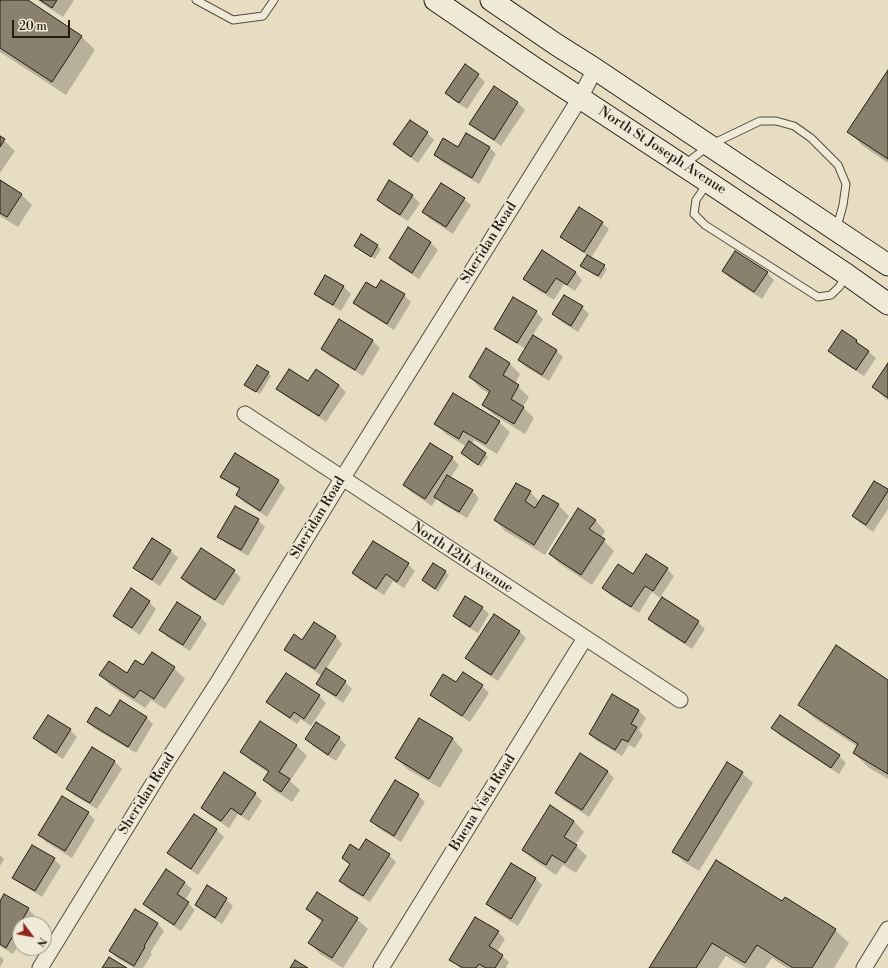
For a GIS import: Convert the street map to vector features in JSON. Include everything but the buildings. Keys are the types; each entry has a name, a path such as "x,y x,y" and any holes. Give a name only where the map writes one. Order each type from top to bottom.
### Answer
{"main road":[{"name":"North St Joseph Avenue","path":"435,0 536,70 683,165 846,274 888,304"},
{"path":"491,0 557,46 595,68 888,265"}],"street":[{"name":"Sheridan Road","path":"40,968 160,772 220,679 342,479 580,98 595,68"},
{"name":"North 12th Avenue","path":"245,414 680,700"},
{"name":"Buena Vista Road","path":"382,968 585,638"},
{"path":"864,968 888,929"}],"lane":[{"path":"196,0 233,20 263,16 274,0"},
{"path":"683,165 710,145 760,121 776,121 794,126 811,138 838,165 846,184 843,205 836,230"},
{"path":"708,182 696,200 694,214 705,224 818,298 831,295 840,286 846,274"}]}
